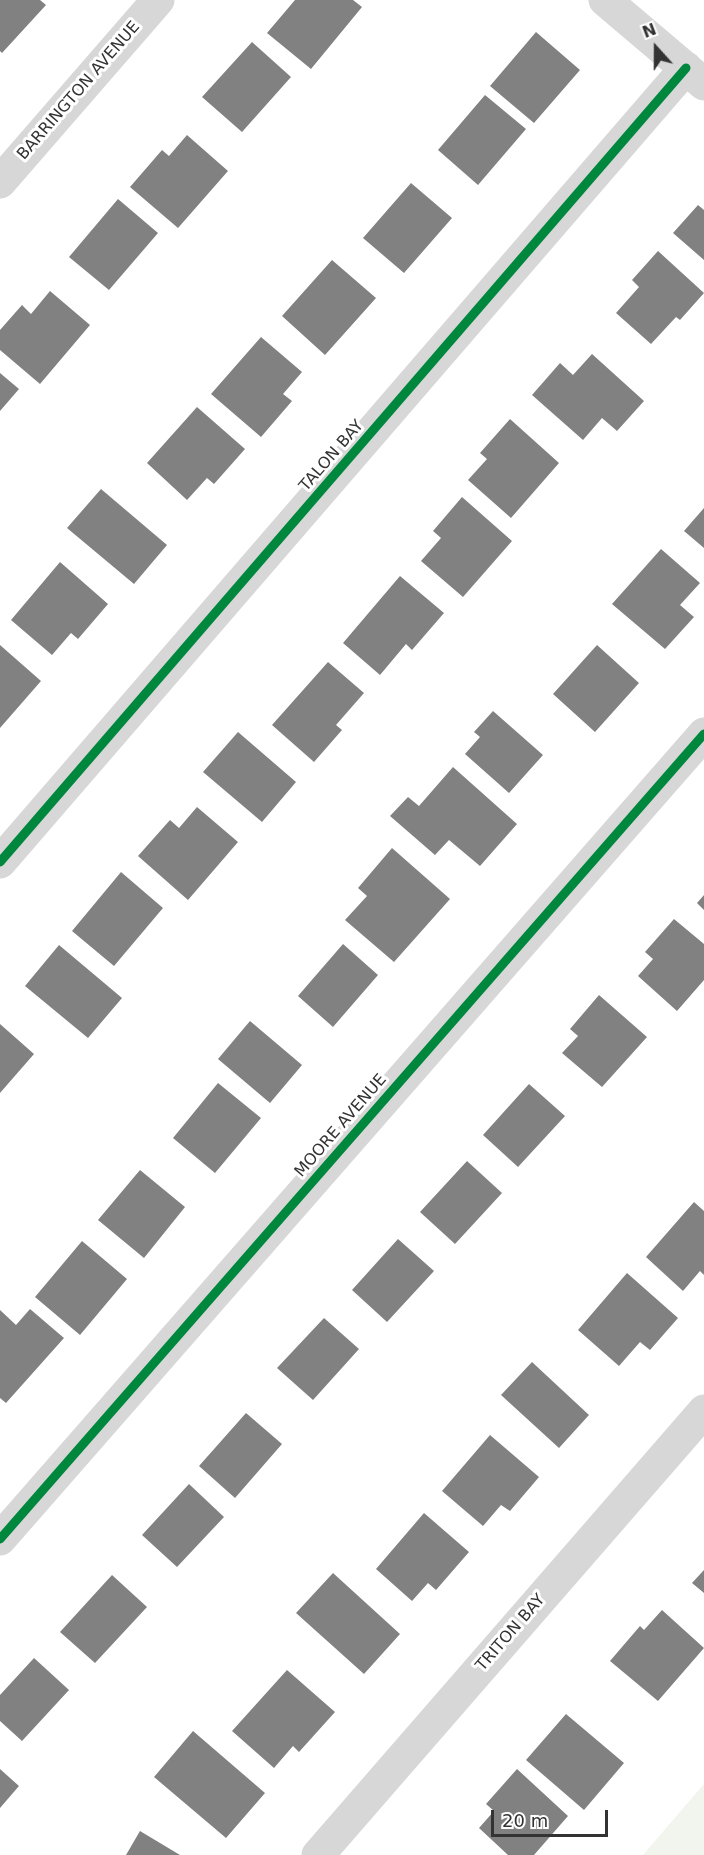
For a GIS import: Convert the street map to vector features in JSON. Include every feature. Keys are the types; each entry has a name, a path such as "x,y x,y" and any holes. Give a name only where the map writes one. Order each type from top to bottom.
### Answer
{"street":[{"name":"BARRINGTON AVENUE","path":"0,182 158,0"},
{"path":"604,0 695,76"},
{"name":"TALON BAY","path":"0,862 695,76"},
{"name":"MOORE AVENUE","path":"0,1539 704,734"},
{"name":"TRITON BAY","path":"318,1855 704,1411"}],"shaded area":[{"path":"704,1784 704,1855 643,1855"}],"building":[{"path":"0,0 40,0 46,5 2,53 0,51"},
{"path":"295,0 353,0 362,7 311,69 267,33"},
{"path":"536,32 580,70 534,123 490,86"},
{"path":"252,42 291,77 242,132 202,97"},
{"path":"485,95 526,129 478,185 438,150"},
{"path":"187,135 228,171 178,228 130,187 162,150 169,156"},
{"path":"411,183 452,218 404,273 363,238"},
{"path":"118,199 158,233 109,290 69,257"},
{"path":"698,205 704,210 704,260 673,233"},
{"path":"658,251 704,293 680,320 676,317 651,344 616,313 639,287 632,280"},
{"path":"332,260 376,298 325,355 282,316"},
{"path":"50,291 90,325 40,384 0,350 0,330 22,305 31,314"},
{"path":"261,337 302,372 283,394 292,401 261,437 211,394"},
{"path":"592,354 644,401 617,431 602,418 583,440 532,395 560,363 573,375"},
{"path":"0,373 19,389 0,411"},
{"path":"197,407 245,449 214,484 207,478 187,500 147,463"},
{"path":"510,419 559,463 511,518 468,480 487,459 480,453"},
{"path":"101,489 167,545 134,584 67,528"},
{"path":"462,497 512,541 463,597 421,561 441,538 433,531"},
{"path":"704,508 704,548 684,531"},
{"path":"661,549 700,583 680,605 694,617 665,649 612,604"},
{"path":"60,562 108,604 78,639 71,633 52,655 11,620"},
{"path":"400,576 444,613 412,650 406,644 380,675 343,643"},
{"path":"0,645 41,681 0,728"},
{"path":"597,645 639,683 595,732 553,694"},
{"path":"328,662 364,693 336,725 342,730 314,762 272,725"},
{"path":"493,711 543,755 509,793 465,754 480,737 474,732"},
{"path":"238,732 296,782 262,822 203,772"},
{"path":"453,767 517,824 480,866 449,840 435,855 390,816 408,797 419,806"},
{"path":"197,807 238,842 188,900 138,856 170,820 179,828"},
{"path":"392,848 450,899 394,962 345,920 367,896 358,888"},
{"path":"121,872 163,908 114,966 72,931"},
{"path":"704,895 704,910 697,903"},
{"path":"674,919 704,944 704,980 677,1011 638,976 653,959 645,952"},
{"path":"343,944 378,975 333,1027 298,996"},
{"path":"59,945 122,998 88,1038 25,986"},
{"path":"599,995 647,1037 602,1087 562,1053 578,1036 570,1029"},
{"path":"250,1021 302,1065 270,1103 218,1059"},
{"path":"0,1024 34,1054 0,1093"},
{"path":"218,1083 261,1118 215,1173 173,1138"},
{"path":"529,1084 565,1116 518,1167 483,1135"},
{"path":"467,1161 502,1193 455,1244 420,1212"},
{"path":"140,1170 185,1207 144,1258 98,1220"},
{"path":"694,1202 704,1211 704,1275 700,1271 683,1291 646,1257"},
{"path":"398,1239 434,1271 387,1322 352,1290"},
{"path":"82,1241 127,1279 80,1335 35,1297"},
{"path":"627,1273 678,1318 650,1350 640,1342 619,1366 578,1330"},
{"path":"30,1309 64,1338 6,1403 0,1398 0,1310 16,1325"},
{"path":"324,1318 359,1349 313,1400 277,1368"},
{"path":"532,1362 589,1415 559,1448 501,1395"},
{"path":"246,1413 282,1444 235,1498 199,1466"},
{"path":"490,1435 539,1477 510,1511 501,1505 483,1526 442,1491"},
{"path":"189,1484 224,1517 177,1567 142,1535"},
{"path":"424,1513 469,1552 436,1590 428,1583 412,1601 376,1569"},
{"path":"704,1570 704,1593 692,1583"},
{"path":"333,1573 400,1634 364,1674 296,1613"},
{"path":"112,1575 147,1607 95,1663 60,1632"},
{"path":"662,1610 704,1648 658,1701 610,1661 640,1626 644,1630"},
{"path":"34,1658 69,1690 22,1741 0,1721 0,1695"},
{"path":"287,1670 335,1712 299,1752 293,1746 274,1768 232,1731"},
{"path":"566,1714 624,1763 584,1810 526,1760"},
{"path":"193,1731 265,1793 226,1838 154,1777"},
{"path":"0,1769 19,1786 0,1808"},
{"path":"517,1769 568,1816 534,1855 508,1855 479,1828 494,1811 486,1804"},
{"path":"140,1831 180,1855 126,1855"}],"cycle path":[{"path":"0,862 686,68"},
{"path":"0,1539 704,734"}]}
